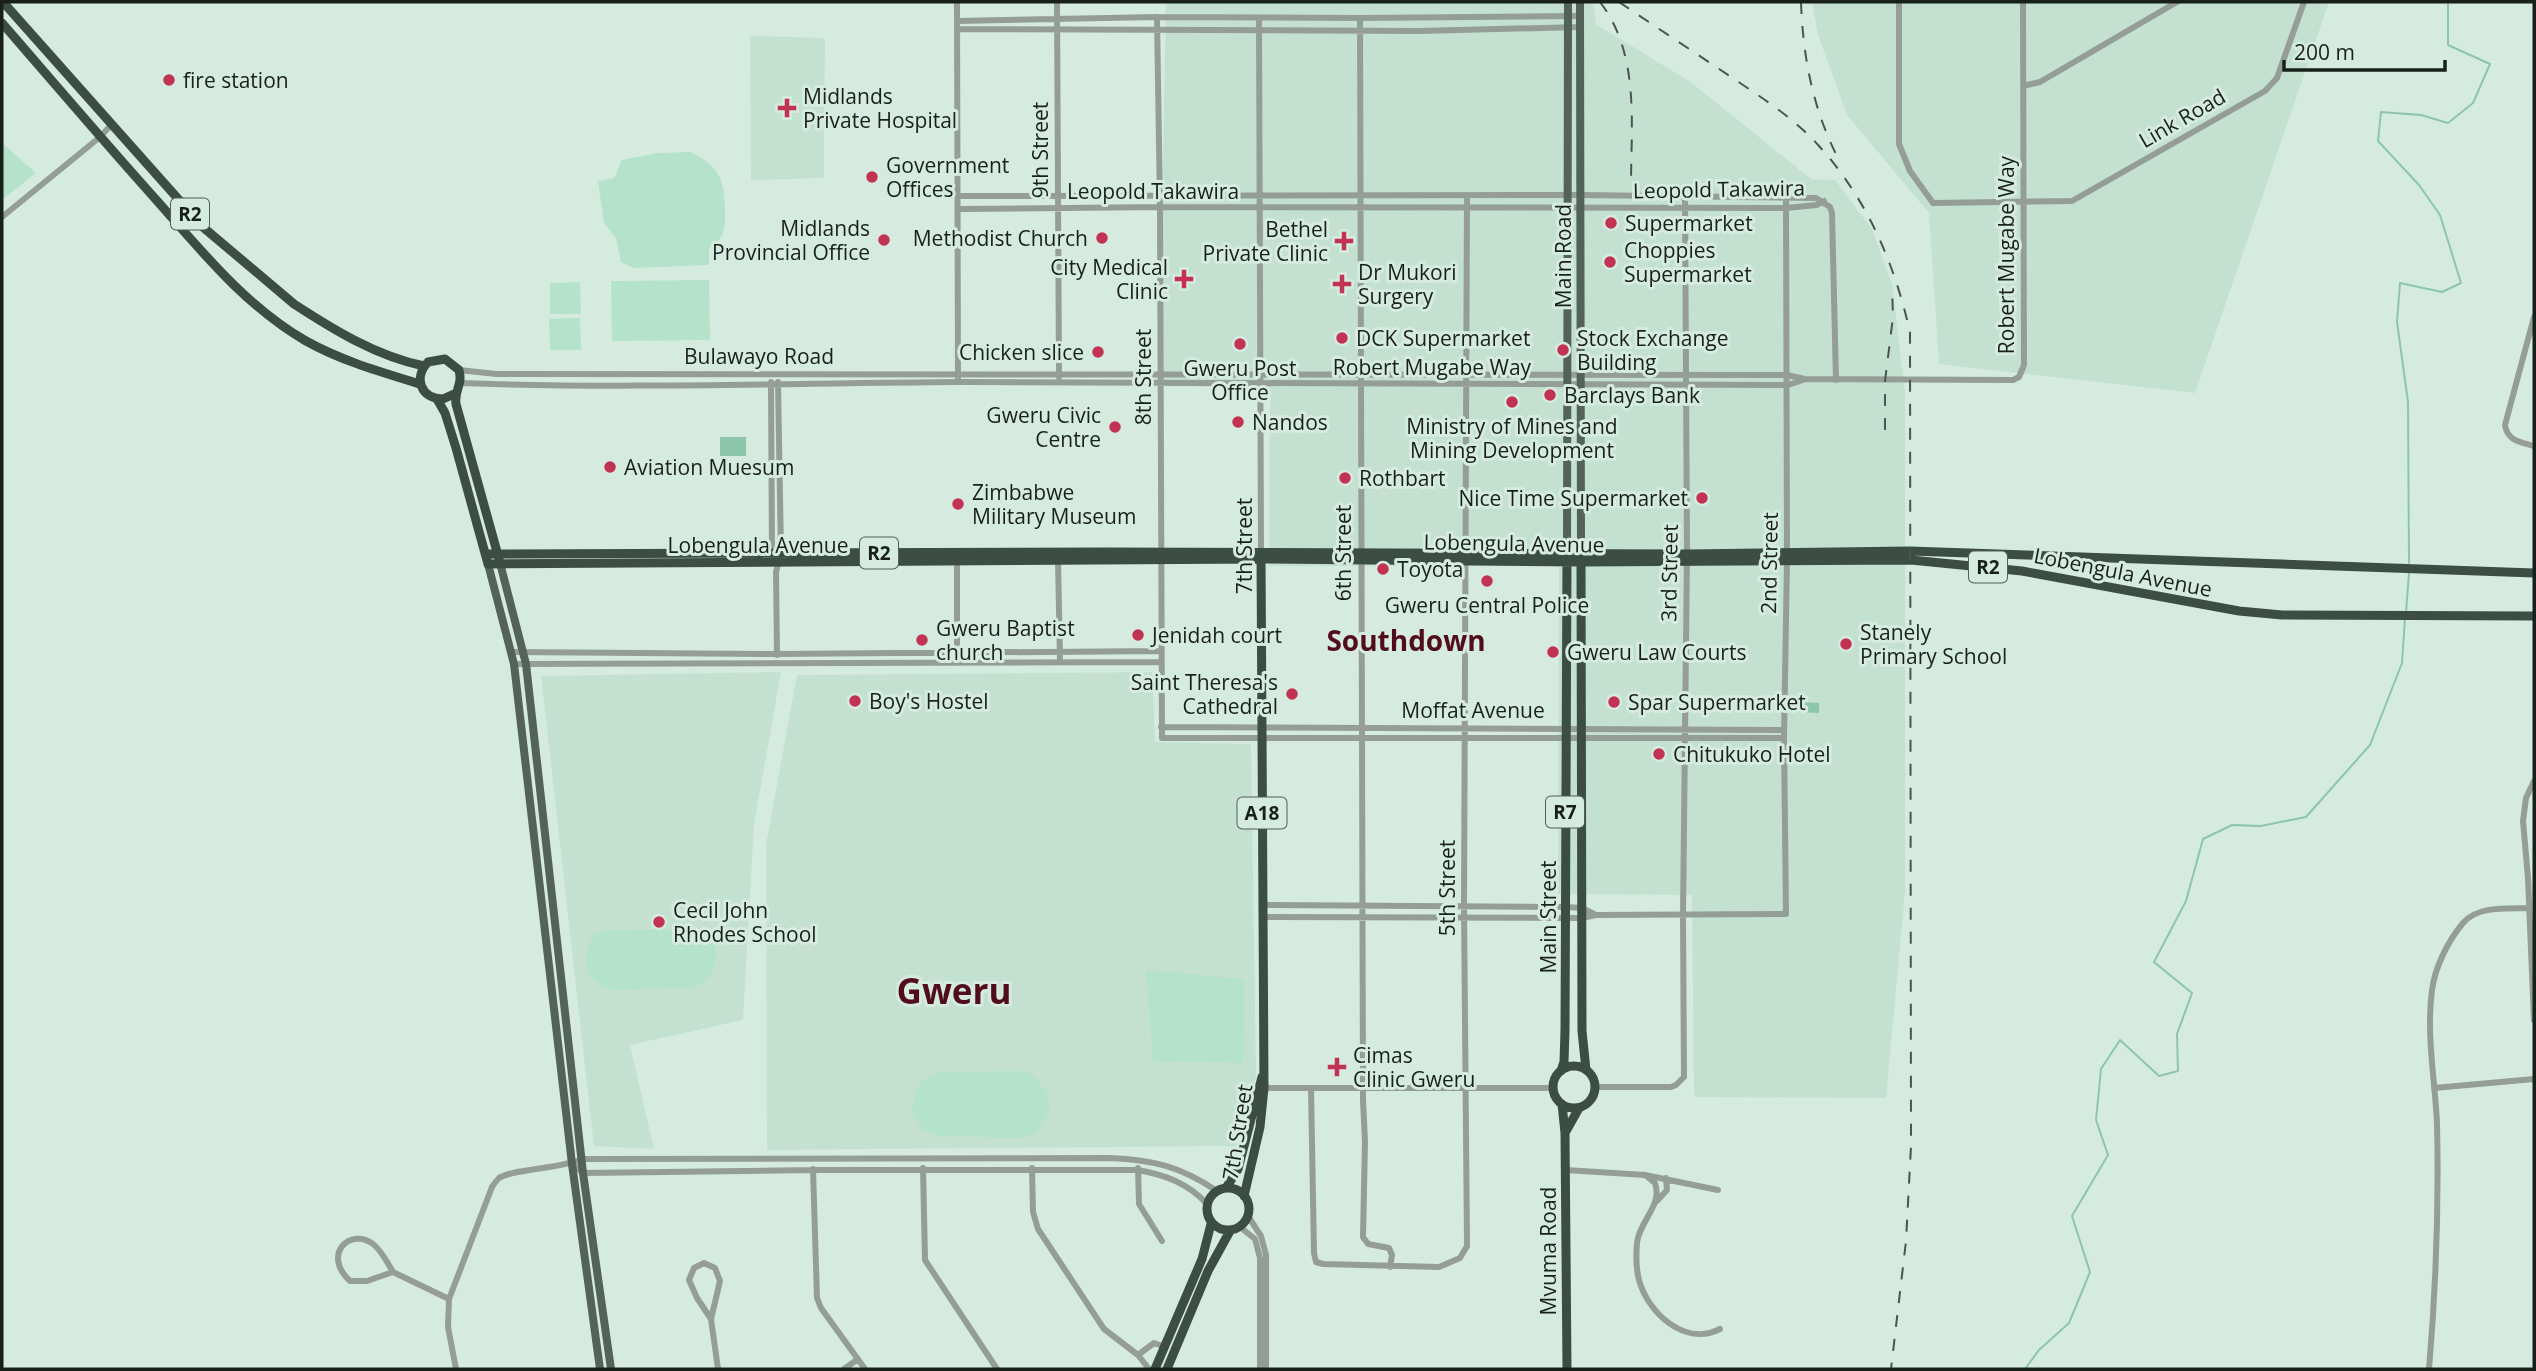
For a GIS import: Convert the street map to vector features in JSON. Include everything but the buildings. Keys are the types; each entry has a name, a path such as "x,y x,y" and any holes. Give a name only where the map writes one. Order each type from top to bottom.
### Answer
{"highway":[{"name":"R2","path":"3,2 204,229 294,304 357,342 391,358 424,366 433,360 445,359 458,370"},
{"name":"R2","path":"2,23 233,286 268,315 306,341 354,363 420,384 426,394 437,399 456,448 487,559"},
{"path":"420,384 424,366"},
{"path":"437,399 443,400 454,394 460,383 458,370"},
{"path":"454,394 499,558"},
{"name":"Lobengula Avenue","path":"487,559 1687,557 1910,551 2534,573"},
{"name":"7th Street","path":"1244,1196 1260,1127 1263,1074 1261,556"},
{"name":"Lobengula Avenue","path":"1787,556 1911,560 1981,566 2079,580 2193,605 2282,615 2534,616"},
{"name":"Main Street","path":"1553,1088 1564,1062 1565,1031 1567,557"},
{"name":"Main Street","path":"1581,557 1582,1031 1586,1070 1594,1087"},
{"path":"1567,624 1582,624"},
{"path":"1566,673 1582,673"},
{"path":"1565,792 1582,793"},
{"path":"1565,850 1583,851"},
{"path":"1566,973 1582,974"},
{"path":"1565,1031 1582,1031"},
{"path":"1561,1071 1573,1066 1586,1070"},
{"path":"1553,1088 1557,1100 1562,1104 1579,1108 1590,1100 1594,1087"},
{"name":"7th Street","path":"1221,1189 1238,1169 1261,1088"},
{"name":"Mvuma Road","path":"1562,1104 1566,1133 1566,1369"},
{"name":"Mvuma Road","path":"1566,1133 1579,1108"},
{"path":"1221,1189 1233,1188 1244,1196"},
{"name":"A18","path":"1207,1204 1221,1189"},
{"name":"A18","path":"1244,1196 1249,1209 1248,1216"},
{"path":"1207,1204 1206,1211 1211,1224 1217,1228 1230,1231 1240,1227 1248,1216"},
{"path":"1155,1369 1202,1259 1211,1224"},
{"path":"1167,1369 1208,1271 1230,1231"}],"main road":[{"name":"Main Road","path":"1567,557 1568,2"},
{"name":"Main Road","path":"1580,2 1581,557"},
{"path":"1567,102 1580,104"},
{"path":"499,558 526,664 583,1173 611,1369"},
{"path":"487,559 514,664 572,1164 600,1369"}],"street":[{"path":"957,2 958,382"},
{"name":"9th Street","path":"1057,2 1058,383"},
{"name":"Link Road","path":"1899,2 1899,144 1910,170 1933,203 2072,201 2265,91 2277,78 2304,2"},
{"name":"Robert Mugabe Way","path":"1059,374 1261,385 1361,380 1581,380 1787,375 1805,379 1836,380 2013,380 2019,377 2024,365 2023,2"},
{"path":"2023,86 2040,82 2177,2"},
{"path":"957,21 1157,17 1259,19 1580,16"},
{"name":"8th Street","path":"1157,17 1161,738"},
{"path":"1466,17 1466,30"},
{"name":"6th Street","path":"1360,18 1363,1241 1389,1248 1392,1255 1390,1267"},
{"name":"7th Street","path":"1259,19 1261,556"},
{"path":"957,29 1260,31 1580,27"},
{"path":"2,217 111,125"},
{"name":"Leopold Takawira","path":"958,195 1580,195 1786,197 1816,198 1824,201"},
{"name":"5th Street","path":"1311,1088 1317,1262 1390,1267 1446,1266 1465,1253 1467,196"},
{"name":"3rd Street","path":"1594,1087 1671,1087 1684,1077 1687,557 1685,197"},
{"name":"2nd Street","path":"1683,916 1786,914 1786,197"},
{"path":"1824,201 1832,213 1836,380"},
{"name":"Leopold Takawira","path":"958,209 1786,208 1817,205 1824,201"},
{"path":"2534,317 2505,425 2506,431 2515,441 2534,446"},
{"name":"Bulawayo Road","path":"458,370 496,374 1059,374"},
{"path":"496,374 497,384"},
{"path":"774,374 777,664"},
{"name":"Robert Mugabe Way","path":"1058,383 1261,375 1361,380"},
{"name":"Robert Mugabe Way","path":"1581,380 1685,385 1788,385 1805,379"},
{"name":"Bulawayo Road","path":"460,383 1058,383"},
{"path":"1058,556 1060,662"},
{"path":"957,557 957,663"},
{"path":"512,652 777,654 1161,651"},
{"path":"592,652 592,664"},
{"path":"862,653 862,663"},
{"path":"1009,653 1009,663"},
{"path":"514,664 1161,662"},
{"name":"Moffat Avenue","path":"1161,727 1565,728 1582,734 1684,739 1784,734"},
{"name":"Moffat Avenue","path":"1161,738 1565,739 1582,734 1684,730 1784,734"},
{"path":"2534,781 2526,798 2523,821 2534,1020"},
{"path":"1262,905 1566,907 1595,915 1683,916"},
{"path":"2429,1369 2438,1263 2437,1122 2431,998 2434,977 2464,922 2470,917 2484,911 2529,908"},
{"path":"1262,917 1566,918 1582,913"},
{"path":"2434,1088 2534,1079"},
{"path":"1261,1088 1553,1088"},
{"path":"456,1369 448,1327 449,1299 492,1187 499,1178 509,1174 572,1164 582,1159 1138,1159 1179,1169 1221,1189"},
{"path":"701,1171 702,1159"},
{"path":"923,1159 925,1260 997,1369"},
{"path":"1032,1159 1033,1212 1038,1229 1104,1329 1138,1355 1149,1369"},
{"path":"1138,1159 1139,1204 1162,1241"},
{"path":"813,1160 817,1298 821,1308 865,1369"},
{"path":"572,1164 583,1173 1138,1170 1170,1178 1189,1188 1207,1204"},
{"path":"1566,1170 1645,1175 1718,1190"},
{"path":"1645,1175 1655,1183 1657,1201"},
{"path":"1666,1178 1667,1190 1657,1201 1638,1236 1637,1268 1644,1292 1653,1308 1675,1328 1704,1334 1720,1329"},
{"path":"1248,1216 1266,1255 1259,1369"},
{"path":"1240,1227 1258,1238"},
{"path":"393,1272 367,1281 350,1282 342,1274 337,1263 338,1256 345,1244 352,1240 365,1240 381,1251 393,1272 449,1299"},
{"path":"711,1319 696,1298 690,1280 694,1268 704,1263 715,1268 720,1282 711,1319 718,1369"},
{"path":"1263,1310 1266,1369"},
{"path":"1138,1355 1151,1345 1174,1350"},
{"path":"844,1369 858,1359"}],"shaded area":[{"path":"1166,2 1593,2 1596,24 1692,83 1811,179 1835,180 1872,229 1892,284 1905,392 1905,892 1886,1098 1694,1097 1692,895 1558,894 1559,566 1269,566 1270,388 1159,386"},
{"path":"1812,2 2329,2 2195,393 1939,364 1929,213 1847,115 1818,35"},
{"name":"Midlands Private Hospital","path":"750,36 825,38 824,178 751,180"},
{"path":"2,143 36,173 2,200"},
{"path":"690,152 714,168 723,189 723,234 709,248 709,265 633,268 621,262 616,238 604,223 598,181 614,178 622,160 658,153"},
{"path":"709,280 710,340 612,341 611,281"},
{"path":"580,282 581,314 550,314 550,283"},
{"path":"580,318 581,350 550,350 549,319"},
{"path":"720,437 746,437 746,456 720,456"},
{"name":"Cecil John Rhodes School","path":"781,672 754,825 743,1020 630,1045 654,1149 594,1146 541,676"},
{"path":"1152,672 1155,742 1251,744 1256,1076 1235,1146 767,1150 766,845 797,675"},
{"path":"1800,702 1819,703 1819,713 1799,712"},
{"path":"696,929 710,937 716,951 716,959 712,973 695,986 612,989 595,981 587,968 587,951 594,934 610,930"},
{"path":"1146,970 1244,979 1243,1063 1153,1061"},
{"path":"1029,1071 1047,1092 1050,1110 1040,1128 1025,1138 935,1136 921,1128 912,1112 919,1086 926,1078 940,1072"}],"waterway":[{"path":"2409,563 2408,402 2397,322 2400,283 2442,292 2461,283 2440,215 2419,185 2378,141 2381,112 2421,115 2448,123 2473,103 2490,64 2448,45 2448,2"},
{"path":"2406,612 2409,573"},
{"path":"2025,1369 2039,1350 2069,1323 2090,1272 2072,1216 2108,1155 2096,1120 2101,1069 2120,1040 2159,1076 2178,1071 2177,1034 2192,993 2154,962 2186,901 2203,839 2232,825 2261,826 2306,817 2370,745 2402,663 2405,618"}],"railway":[{"path":"1600,2 1613,22 1627,66 1632,114 1631,185"},
{"path":"1619,2 1765,100 1799,126 1819,146 1836,166 1865,210 1887,256 1910,332 1911,1146 1906,1241 1891,1369"},
{"path":"1801,2 1811,83 1822,122 1839,160"},
{"path":"1885,430 1885,381 1893,317 1892,287"}],"place":[{"name":"fire station","path":"169,80"},
{"name":"Midlands Private Hospital","path":"787,108"},
{"name":"Government Offices","path":"872,177"},
{"name":"Supermarket","path":"1611,223"},
{"name":"Methodist Church","path":"1102,238"},
{"name":"Midlands Provincial Office","path":"884,240"},
{"name":"Bethel Private Clinic","path":"1344,241"},
{"name":"Choppies Supermarket","path":"1610,262"},
{"name":"City Medical Clinic","path":"1184,279"},
{"name":"Dr Mukori Surgery","path":"1342,284"},
{"name":"DCK Supermarket","path":"1342,338"},
{"name":"Gweru Post Office","path":"1240,344"},
{"name":"Stock Exchange Building","path":"1563,350"},
{"name":"Chicken slice","path":"1098,352"},
{"name":"Barclays Bank","path":"1550,395"},
{"name":"Ministry of Mines and Mining Development","path":"1512,402"},
{"name":"Nandos","path":"1238,422"},
{"name":"Gweru Civic Centre","path":"1115,427"},
{"name":"Aviation Muesum","path":"610,467"},
{"name":"Rothbart","path":"1345,478"},
{"name":"Nice Time Supermarket","path":"1702,498"},
{"name":"Zimbabwe Military Museum","path":"958,504"},
{"name":"Toyota","path":"1383,569"},
{"name":"Gweru Central Police","path":"1487,581"},
{"name":"Jenidah court","path":"1138,635"},
{"name":"Gweru Baptist church","path":"922,640"},
{"name":"Stanely Primary School","path":"1846,644"},
{"name":"Gweru Law Courts","path":"1553,652"},
{"name":"Saint Theresa's Cathedral","path":"1292,694"},
{"name":"Boy's Hostel","path":"855,701"},
{"name":"Spar Supermarket","path":"1614,702"},
{"name":"Chitukuko Hotel","path":"1659,754"},
{"name":"Cecil John Rhodes School","path":"659,922"},
{"name":"Cimas Clinic Gweru","path":"1337,1067"}],"district":[{"name":"Southdown","path":"1406,640"},
{"name":"Gweru","path":"954,990"}]}
